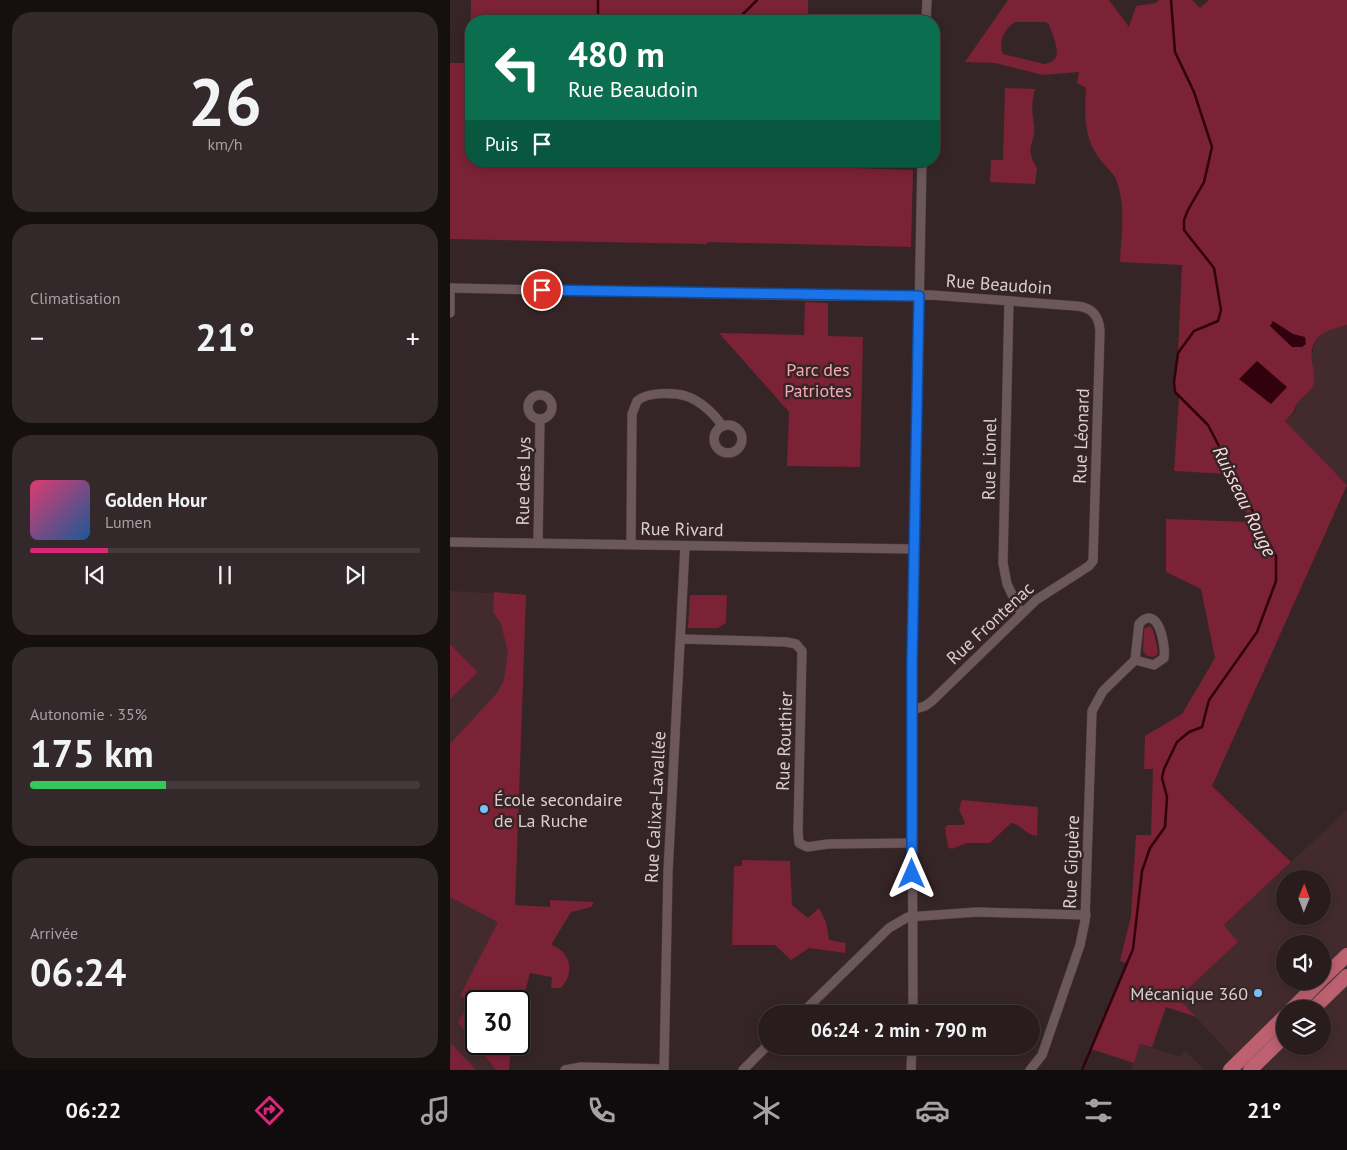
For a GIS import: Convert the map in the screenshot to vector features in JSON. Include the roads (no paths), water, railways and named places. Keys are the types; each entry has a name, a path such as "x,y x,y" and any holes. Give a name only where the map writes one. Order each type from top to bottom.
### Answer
{"main road":[{"path":"1331,970 1347,955"},
{"path":"1322,1000 1347,976"},
{"path":"1301,1000 1311,990"},
{"path":"1230,1070 1276,1025"},
{"path":"1250,1070 1276,1045"}],"street":[{"path":"926,15 927,0"},
{"path":"912,1005 912,710 922,167"},
{"path":"450,288 450,313"},
{"name":"Rue Beaudoin","path":"450,288 818,296 919,296 1081,306 1095,313"},
{"name":"Rue Lionel","path":"1009,301 1002,563 1007,584 1021,613"},
{"name":"Rue Léonard","path":"1092,562 1100,331 1095,313"},
{"path":"631,544 632,414 637,401 650,395 686,396 713,414 722,426"},
{"name":"Rue des Lys","path":"538,543 540,420"},
{"name":"Rue Rivard","path":"450,542 914,549"},
{"name":"Rue Calixa-Lavallée","path":"664,1069 668,872 681,639 684,546"},
{"name":"Rue Frontenac","path":"912,710 921,708 932,700 1021,613 1044,594 1089,566 1092,562"},
{"path":"1146,619 1152,619 1158,623 1161,630 1164,658 1154,665 1135,660 1139,624 1146,619"},
{"name":"Rue Routhier","path":"681,639 786,642 796,644 802,651 798,831 798,840 802,845 807,847 834,844 912,843"},
{"name":"Rue Giguère","path":"1030,1070 1042,1055 1080,945 1086,916 1092,711 1103,691 1135,660"},
{"path":"810,1005 898,921 912,917 993,911 1086,916"},
{"path":"743,1070 759,1055"},
{"path":"911,1070 912,1055"},
{"path":"565,1070 581,1067 664,1069"}],"waterway":[{"path":"598,0 598,15"},
{"path":"742,15 757,0"},
{"name":"Ruisseau Rouge","path":"1082,1070 1133,949 1142,871 1150,848 1165,827 1167,797 1162,778 1164,769 1177,742 1189,732 1202,727 1209,700 1257,632 1276,581 1276,556 1208,425 1175,392 1174,382 1178,353 1194,331 1218,321 1221,310 1214,268 1184,230 1184,220 1188,210 1204,182 1212,147 1194,92 1175,52 1171,0"}],"place":[{"name":"École secondaire de La Ruche","path":"484,809"},
{"name":"Mécanique 360","path":"1258,993"}],"park label":[{"name":"Parc des Patriotes","path":"818,379"}]}
